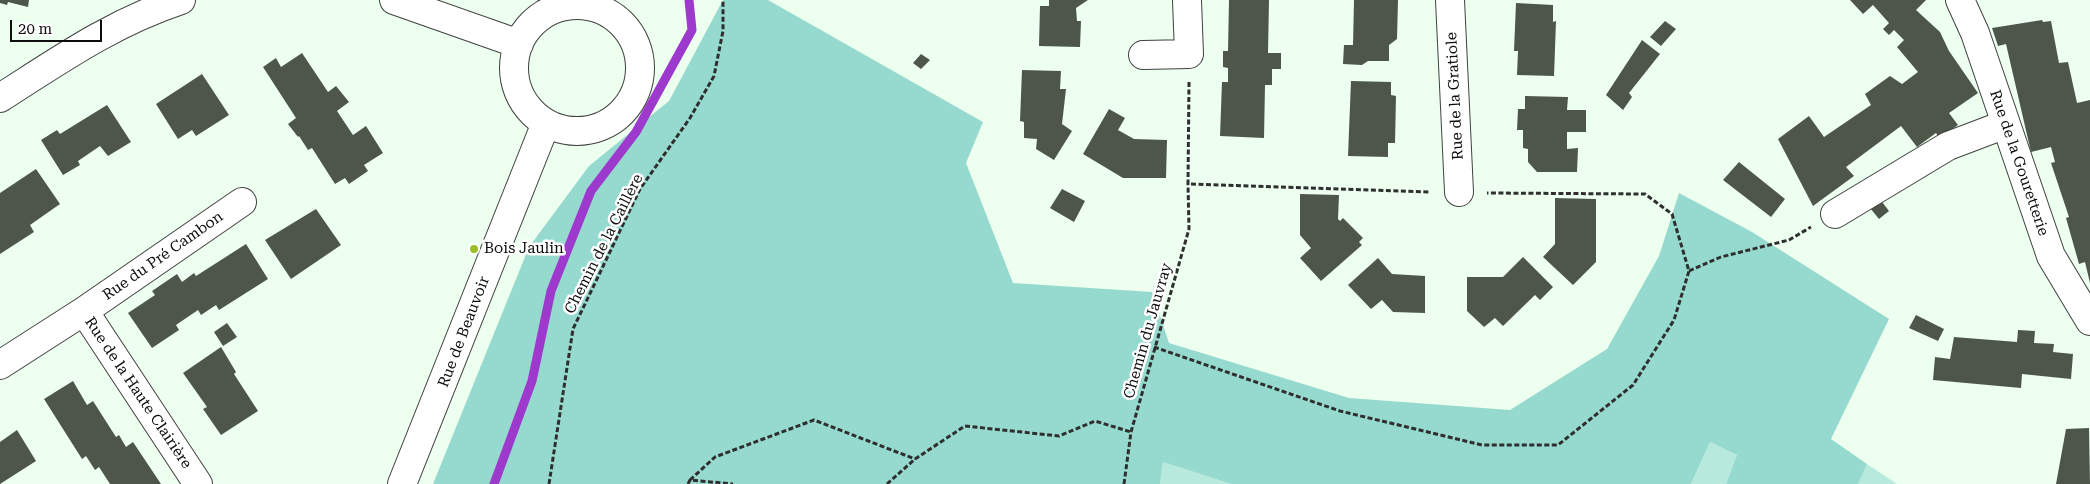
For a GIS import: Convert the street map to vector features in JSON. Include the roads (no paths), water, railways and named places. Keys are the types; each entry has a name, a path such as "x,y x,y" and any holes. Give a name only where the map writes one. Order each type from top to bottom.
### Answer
{"street":[{"path":"0,98 104,32 151,10 181,0"},
{"path":"394,0 519,44"},
{"path":"1143,55 1189,54 1187,0"},
{"name":"Rue de la Gratiole","path":"1450,0 1459,192"},
{"name":"Rue de la Gouretterie","path":"1960,0 1975,33 2051,256 2090,321"},
{"path":"578,4 595,7 618,7 627,29 638,48 640,69 636,91 625,109 608,122 588,130 567,130 546,123 532,112 518,89 514,61 519,44 542,7 578,4"},
{"name":"Rue de Beauvoir","path":"402,484 546,123"},
{"path":"1836,214 1948,146 2006,124"},
{"name":"Rue du Pré Cambon","path":"84,311 242,202"},
{"name":"Rue de la Haute Clairière","path":"0,365 84,311 198,484"}],"waterway":[{"path":"494,484 532,381 551,291 591,191 636,132 692,30 689,0"}],"place":[{"name":"Bois Jaulin","path":"474,249"}]}
